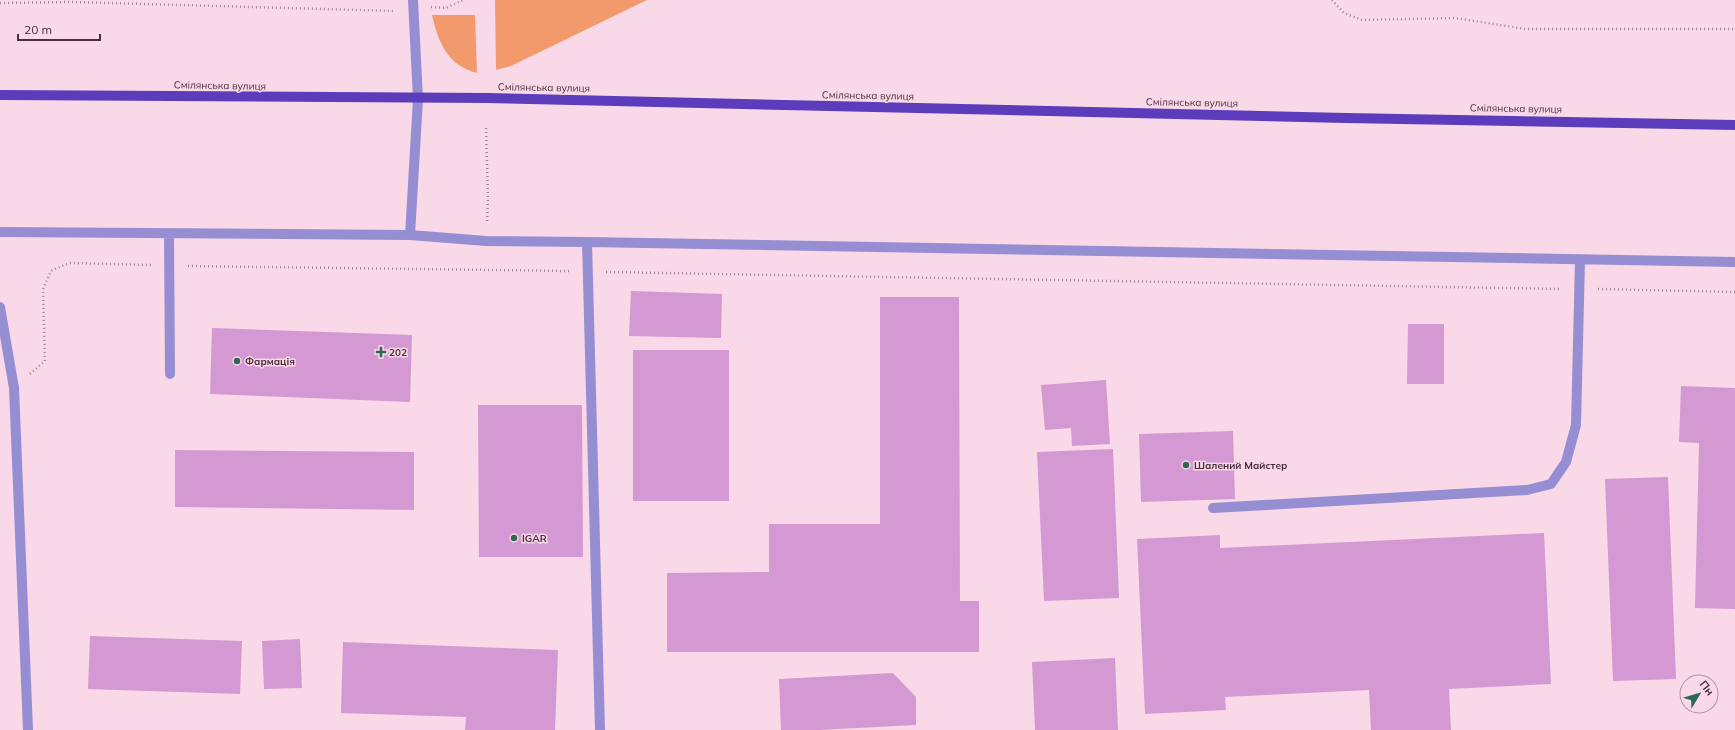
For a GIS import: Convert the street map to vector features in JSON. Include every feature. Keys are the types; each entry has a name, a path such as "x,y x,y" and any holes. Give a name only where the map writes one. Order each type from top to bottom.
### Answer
{"main road":[{"name":"Смілянська вулиця","path":"0,95 418,99 488,98 1330,117 1735,124"}],"street":[{"path":"410,236 418,99 413,3"},
{"path":"0,232 410,236 486,242 587,242 1735,262"},
{"path":"169,234 170,374"},
{"path":"587,242 600,730"},
{"path":"1212,508 1527,490 1551,484 1566,462 1576,425 1580,260"},
{"path":"0,307 14,388 28,730"}],"path":[{"path":"0,3 72,2 397,11 413,3 446,8 463,0"},
{"path":"1332,0 1344,13 1362,20 1455,18 1526,29 1735,29"},
{"path":"486,128 488,199 486,242"},
{"path":"14,388 45,361 42,289 51,271 64,264 71,263 169,266 1735,292"}],"shaded area":[{"path":"495,0 647,0 511,66 496,70"},
{"path":"432,15 475,15 477,73 467,70 459,65 446,52 437,34"}],"building":[{"path":"631,291 722,294 721,338 629,336"},
{"path":"880,297 959,297 960,601 979,601 979,652 667,652 667,573 769,572 769,524 880,524"},
{"path":"1408,324 1444,324 1444,384 1407,384"},
{"path":"212,328 412,335 410,402 210,394"},
{"path":"633,350 729,350 729,501 633,501"},
{"path":"1106,380 1110,444 1072,446 1071,428 1045,430 1041,385"},
{"path":"1681,386 1735,388 1735,609 1695,608 1699,443 1679,442"},
{"path":"478,405 582,405 583,557 479,557"},
{"path":"1233,431 1235,499 1141,502 1139,434"},
{"path":"1113,449 1119,598 1044,601 1037,452"},
{"path":"175,450 414,452 414,510 175,507"},
{"path":"1668,477 1676,679 1613,681 1605,479"},
{"path":"1544,533 1551,684 1449,689 1451,730 1371,730 1369,690 1225,697 1226,710 1145,714 1137,539 1220,535 1220,548"},
{"path":"90,636 242,641 240,694 88,689"},
{"path":"300,639 302,688 264,689 262,641"},
{"path":"343,642 558,650 555,730 465,730 466,717 341,713"},
{"path":"1115,658 1118,730 1035,730 1032,662"},
{"path":"893,673 916,697 916,725 819,730 781,730 779,679"}],"place":[{"name":"202","path":"381,352"},
{"name":"Фармація","path":"237,361"},
{"name":"Шалений Майстер","path":"1186,465"},
{"name":"IGAR","path":"514,538"}]}
